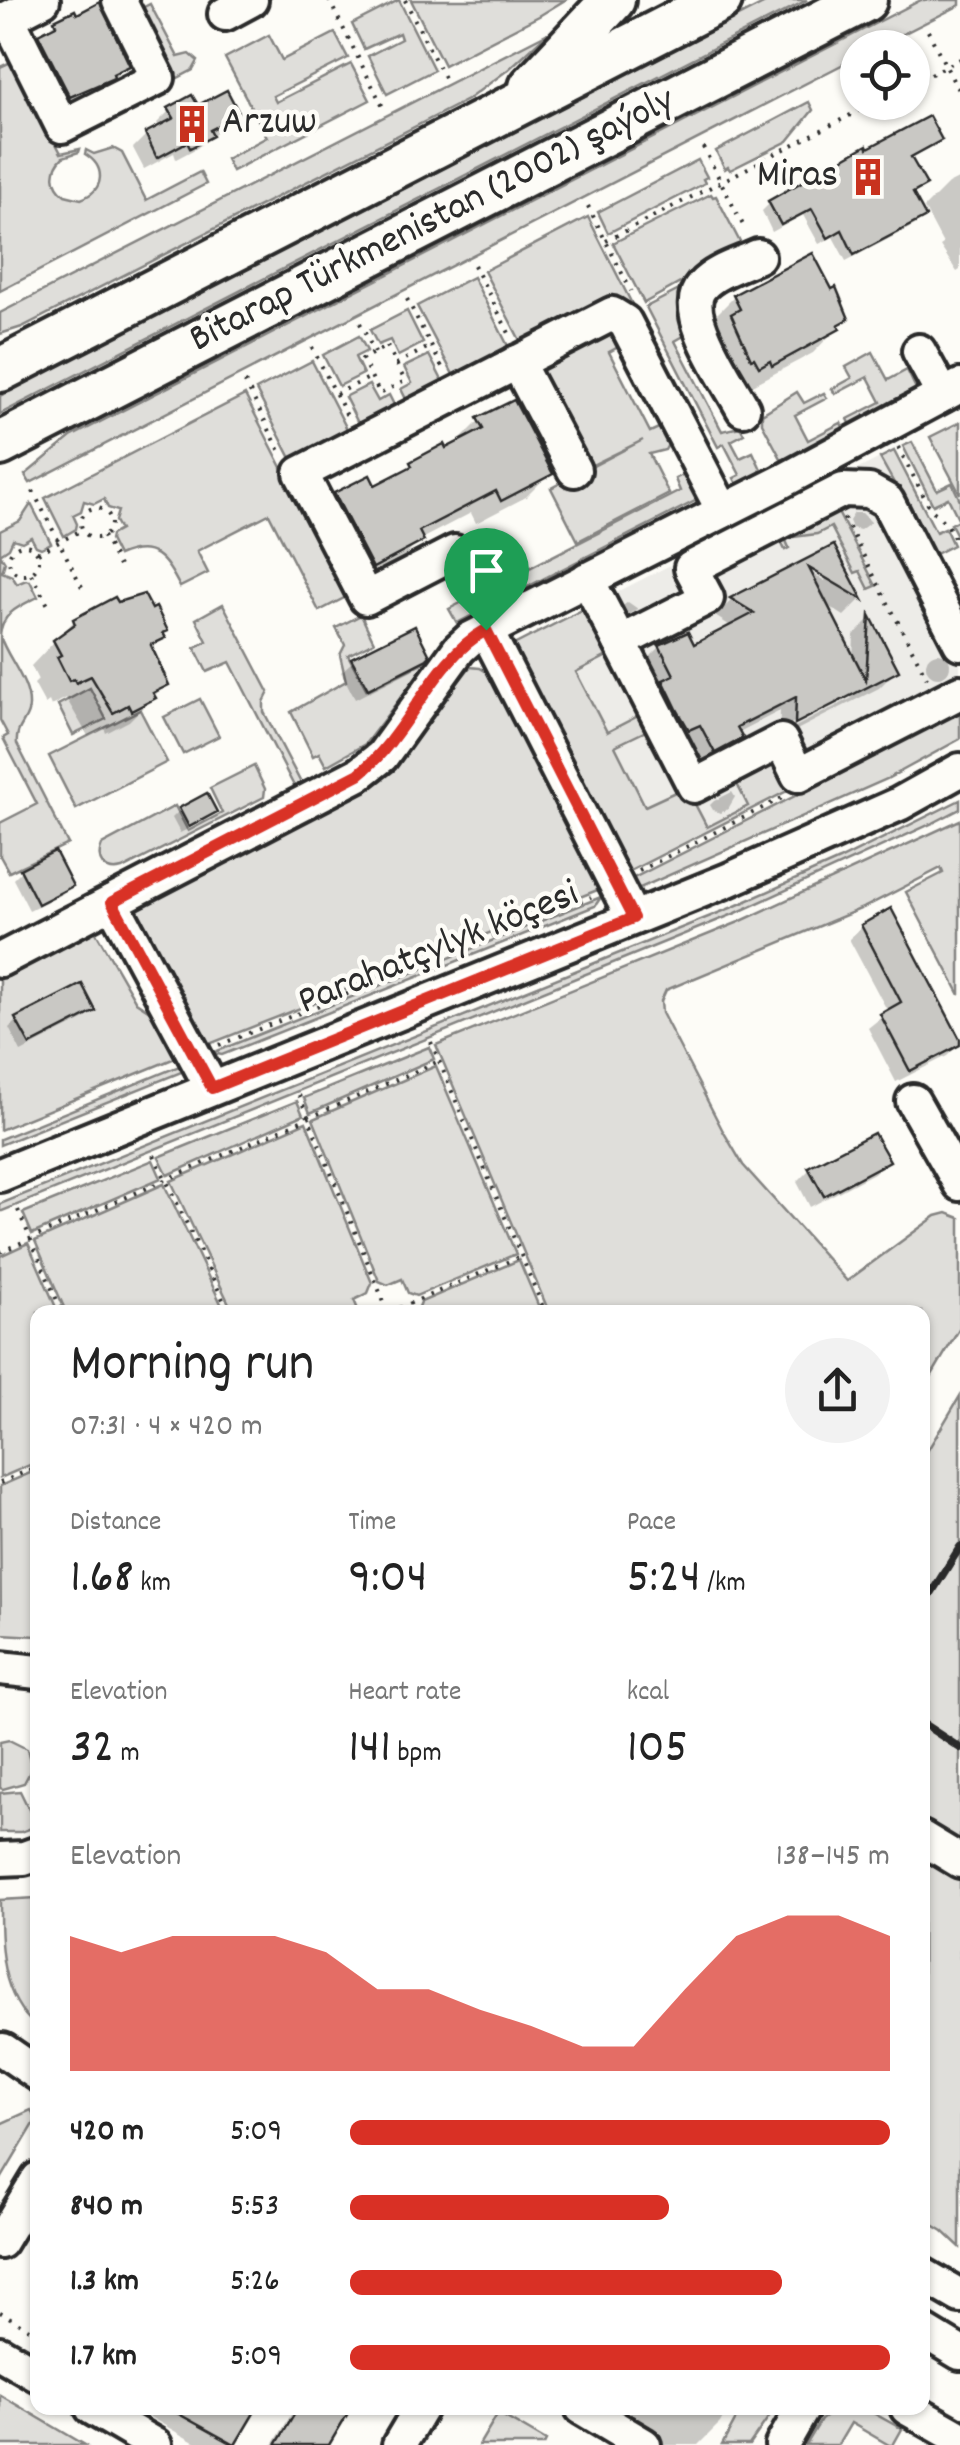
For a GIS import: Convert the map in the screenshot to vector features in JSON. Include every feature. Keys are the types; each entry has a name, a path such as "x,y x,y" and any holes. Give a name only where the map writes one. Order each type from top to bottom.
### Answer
{"main road":[{"path":"512,107 613,0"},
{"name":"Bitarap Türkmenistan (2002) şaýoly","path":"0,370 720,0"},
{"name":"Bitarap Türkmenistan (2002) şaýoly","path":"0,444 865,0"}],"street":[{"path":"43,0 8,18 62,126 158,78 119,0"},
{"path":"743,409 700,330 693,304 699,288 712,277 758,256"},
{"path":"456,552 366,598 301,473 607,316 622,317 724,511"},
{"path":"0,960 359,774 394,741 458,649 486,630 724,511 952,390 919,350"},
{"path":"520,360 574,470"},
{"path":"620,642 707,598 691,568 843,490 857,489 887,502 960,643"},
{"path":"587,580 694,786 781,742 798,775 950,698"},
{"path":"486,630 633,918"},
{"name":"Parahatçylyk köçesi","path":"0,1175 818,841 899,804 960,770"},
{"path":"112,902 212,1088"},
{"path":"913,1101 960,1184"},
{"path":"0,1668 30,1671"},
{"path":"930,1843 960,1862"},
{"path":"0,1859 30,1854"},
{"path":"1,2048 30,2068"},
{"path":"0,2242 30,2191"},
{"path":"930,2279 960,2296"},
{"path":"930,2335 960,2353"},
{"path":"0,2353 30,2370"},
{"path":"104,2415 155,2445"},
{"path":"399,2445 417,2415"},
{"path":"594,2415 644,2445"},
{"path":"782,2445 799,2415"},
{"path":"919,2415 960,2438"}],"path":[{"path":"329,0 384,107"},
{"path":"405,0 444,78"},
{"path":"930,36 960,94"},
{"path":"930,75 960,60"},
{"path":"606,241 841,120"},
{"path":"703,148 758,256"},
{"path":"474,265 520,360"},
{"path":"407,299 456,394"},
{"path":"360,323 374,353"},
{"path":"387,346 405,381 380,394 362,359 374,353 387,346"},
{"path":"396,364 431,346"},
{"path":"312,348 361,442"},
{"path":"336,394 371,377"},
{"path":"245,382 289,468 301,473"},
{"path":"886,426 930,508 948,526 960,549"},
{"path":"33,491 82,587"},
{"path":"832,496 950,698"},
{"path":"96,508 104,510 112,523 103,536 88,536 82,530 83,514 96,508"},
{"path":"38,553 82,530"},
{"path":"103,536 120,568"},
{"path":"25,545 38,553 40,561 32,574 16,574 10,568 11,552 25,545"},
{"path":"32,574 48,605"},
{"path":"210,1049 600,893"},
{"path":"431,1042 542,1305"},
{"path":"0,1252 439,1060"},
{"path":"299,1096 386,1305"},
{"path":"154,1155 226,1305"},
{"path":"18,1210 59,1305"},
{"path":"406,1305 521,1256"},
{"path":"0,1483 30,1470"},
{"path":"0,2312 29,2329"}],"shaded area":[{"path":"399,0 434,70 387,94 368,56 401,39 399,33 364,49 352,24"},
{"path":"411,0 565,0 444,65"},
{"path":"771,0 807,0 0,414 0,396"},
{"path":"921,0 960,0 960,5 911,30 863,30"},
{"path":"150,4 178,57 190,54 198,61 193,70 174,80 138,10"},
{"path":"335,33 348,58 273,96 276,102 351,64 370,100 232,171 226,159 267,137 225,58 269,35 282,60"},
{"path":"548,33 467,100 22,327 0,334 0,313"},
{"path":"840,42 840,66 30,483 25,475 71,437"},
{"path":"13,61 61,153 80,149 63,157 55,171 57,186 65,195 81,199 98,184 97,165 85,154 86,150 94,154 113,148 122,153 146,200 200,172 206,184 0,291 0,67"},
{"path":"809,102 813,110 788,141 725,169 716,151"},
{"path":"698,160 707,177 703,179 705,183 608,233 598,212"},
{"path":"711,194 716,196 743,248 644,303 613,243"},
{"path":"588,217 633,306 614,299 523,346 484,271"},
{"path":"473,277 511,352 456,380 417,306"},
{"path":"685,287 689,333 675,341 722,431 740,427 744,434 731,441 740,458 753,452 761,469 759,475 738,486 734,478 740,475 724,444 718,447 646,307"},
{"path":"407,311 423,343 398,356 390,340 378,345 370,330"},
{"path":"603,325 624,344 609,352 650,432 665,425 670,441 665,450 649,454 669,494 578,541 551,488 643,440 586,468 536,371"},
{"path":"359,336 367,351 355,357 363,374 339,386 323,355"},
{"path":"873,352 888,380 907,370 917,391 851,425 848,419 881,402 868,377 835,394 832,389 852,378 846,367"},
{"path":"429,355 445,386 409,405 401,389 412,383 404,367"},
{"path":"312,361 350,435 294,464 256,390"},
{"path":"369,385 378,401 389,395 397,411 361,429 345,397"},
{"path":"797,392 804,403 824,393 827,398 795,415 808,440 841,423 844,429 783,462 762,423 762,414"},
{"path":"245,395 348,596 319,611 269,514 197,551 208,573 180,587 163,560 149,551 118,556 110,540 120,530 115,521 118,511 108,508 104,499 94,504 84,501 81,511 73,515 76,529 64,536 45,498"},
{"path":"960,422 960,494 930,437"},
{"path":"912,442 937,490 952,483 960,500 960,541 951,524 959,520 948,498 933,505 903,446"},
{"path":"894,451 936,532 945,528 953,545 925,559 889,488 895,485 880,458"},
{"path":"880,458 960,614 960,703 622,875 506,649"},
{"path":"689,471 699,499 457,623 449,609 680,491 675,479"},
{"path":"833,503 876,586 869,589 860,571 855,573 831,527 817,534 785,538 789,548 785,550 776,532"},
{"path":"31,504 51,543 41,548 31,537 22,542 13,539 0,554 0,531 20,521"},
{"path":"0,554 5,562 2,572 12,576 17,584 30,581 38,597 8,616 0,636"},
{"path":"223,604 269,692 264,712 302,785 295,788 230,662 207,672 195,648 207,641 196,619"},
{"path":"588,607 613,653 576,672 607,732 644,713 652,728 615,746 645,806 686,787 707,827 748,806 734,778 773,758 787,785 960,703 622,875 506,649"},
{"path":"361,615 374,642 348,655 367,690 430,659 365,744 326,766 319,753 313,756 291,712 346,681 340,655 345,645 336,628"},
{"path":"0,636 28,697 28,711 17,744 68,844 9,872 0,856 0,823 37,804 3,738 8,735 0,720"},
{"path":"470,667 497,678 600,889 207,1045 138,914 137,904 387,774"},
{"path":"90,688 106,719 73,735 58,705"},
{"path":"200,699 219,736 183,754 164,717"},
{"path":"140,710 167,762 76,809 49,756"},
{"path":"960,712 960,739 887,779 640,888 624,883"},
{"path":"254,766 265,789 264,797 122,869 111,870 103,865 102,845 175,806 188,831 222,813 210,788"},
{"path":"960,800 960,809 933,823 736,913 0,1212 0,1204 733,907"},
{"path":"960,820 960,995 906,892 943,873 941,868 865,907 666,990 661,1001 662,1013 743,1165 847,1281 936,1216 947,1213 960,1218 960,1328 930,1378 930,1305 546,1305 436,1045 739,922"},
{"path":"601,897 595,906 222,1055 212,1053"},
{"path":"94,929 136,1002 162,1019 180,1056 0,1130 0,978"},
{"path":"429,1047 434,1059 310,1113 304,1098"},
{"path":"184,1064 184,1071 0,1145 0,1139"},
{"path":"436,1066 516,1254 416,1296 408,1293 402,1279 388,1285 379,1281 313,1119"},
{"path":"297,1101 303,1115 168,1175 159,1157"},
{"path":"306,1122 372,1283 368,1293 354,1300 356,1305 230,1305 171,1181"},
{"path":"153,1160 161,1178 32,1234 23,1213"},
{"path":"164,1184 222,1305 63,1305 35,1241"},
{"path":"28,1243 55,1305 30,1305 30,1465 0,1478 0,1256"},
{"path":"519,1260 538,1305 420,1305"},
{"path":"960,1396 960,1850 930,1831 930,1446"},
{"path":"30,1473 30,1636 1,1634 0,1486"},
{"path":"9,1740 27,1749 30,1772 24,1783 0,1788 0,1742"},
{"path":"20,1791 30,1812 30,1829 0,1832 0,1793"},
{"path":"930,1856 960,1874 960,2247 930,2223"},
{"path":"30,1898 30,2020 16,2001 5,1970 0,1900"},
{"path":"30,2110 30,2131 0,2181 0,2124"},
{"path":"0,2395 85,2445 0,2445"},
{"path":"497,2415 546,2441 544,2445 479,2445"},
{"path":"738,2415 770,2415 749,2445 722,2445"},
{"path":"828,2415 877,2415 902,2429 893,2445 889,2445 851,2423 838,2445 806,2445"}],"building":[{"path":"100,2 130,66 113,74 114,78 70,97 38,34 56,25 54,20"},
{"name":"Arzuw","path":"227,90 240,115 210,130 213,136 190,148 187,142 157,158 145,133 174,118 168,108 192,95 198,105"},
{"name":"Miras","path":"930,118 942,140 911,157 927,185 913,193 926,217 854,255 842,230 828,238 812,209 781,225 768,201 867,145 868,148"},
{"path":"813,253 832,289 836,287 849,319 838,325 840,329 772,366 770,361 759,367 751,359 731,314 740,309 733,295"},
{"path":"514,400 553,474 501,501 496,491 419,531 424,541 373,568 334,493 370,475 375,485 412,466 410,462 444,444 446,448 483,429 477,418"},
{"path":"834,545 863,600 809,568 866,680 870,615 899,671 795,724 796,697 737,727 743,738 715,753 700,725 689,730 678,711 663,680 674,675 659,645 688,632 694,644 754,613 730,598"},
{"path":"144,594 168,631 163,633 166,638 151,645 169,685 153,693 156,698 131,711 128,705 113,713 91,676 76,683 74,679 69,681 53,640 75,624 73,619 115,597 118,602"},
{"path":"415,626 430,656 368,689 351,658"},
{"path":"207,793 217,812 189,827 179,808"},
{"path":"55,851 73,886 38,904 20,869"},
{"path":"891,908 960,1039 960,1045 910,1071 880,1014 901,1002 861,925"},
{"path":"82,984 96,1011 30,1045 15,1018"},
{"path":"874,1133 890,1161 824,1196 808,1167"},
{"path":"181,2415 253,2415 235,2445"},
{"path":"294,2415 347,2415 329,2445 276,2445"}],"railway":[{"path":"930,1595 960,1547"},
{"path":"930,1728 960,1748"}],"place":[{"name":"Arzuw","path":"192,124"},
{"name":"Miras","path":"868,177"}],"route":[{"path":"486,630 633,918 212,1088 112,902 359,774 394,741 458,649 486,630"}]}
